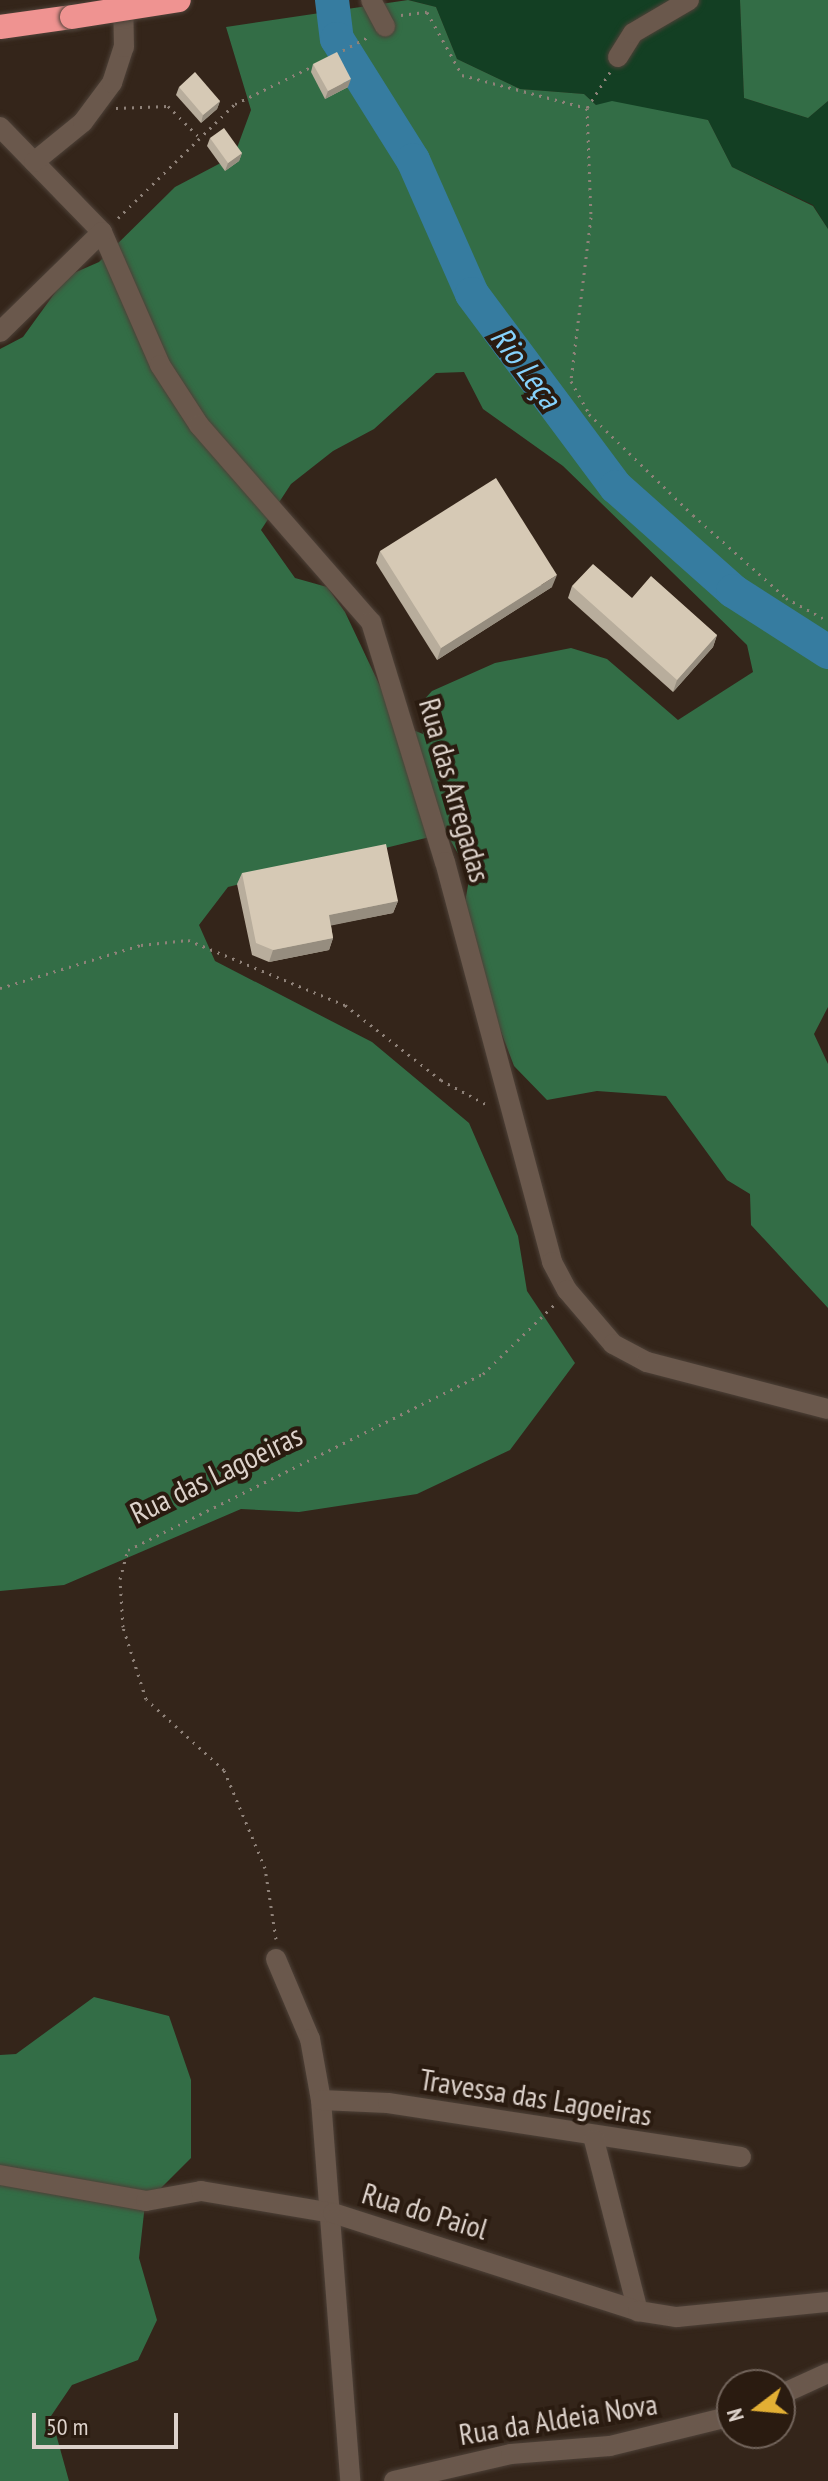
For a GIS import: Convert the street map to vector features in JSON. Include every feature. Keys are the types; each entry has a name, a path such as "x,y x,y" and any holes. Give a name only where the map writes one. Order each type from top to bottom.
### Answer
{"highway":[{"path":"0,27 179,0"}],"street":[{"path":"34,162 98,102 124,47 123,0"},
{"path":"371,0 385,26"},
{"path":"618,57 633,33 689,0"},
{"name":"Rua das Arregadas","path":"0,127 102,232 160,365 199,425 371,622 509,1107 567,1290 613,1344 647,1362 828,1409"},
{"path":"0,332 102,232"},
{"path":"276,1959 310,2039 321,2100 333,2213 350,2481"},
{"name":"Travessa das Lagoeiras","path":"321,2100 388,2103 594,2140 741,2157"},
{"path":"594,2140 638,2311"},
{"name":"Rua do Paiol","path":"0,2175 146,2201 201,2191 333,2213 638,2311 677,2317 828,2302"},
{"path":"796,2388 828,2373"},
{"name":"Rua da Aldeia Nova","path":"394,2481 511,2454 610,2446 716,2420"}],"path":[{"path":"331,57 362,41 405,12 427,12 462,75 587,108"},
{"path":"618,57 587,108 591,217 571,381 589,414 693,515 786,598 828,621"},
{"path":"102,232 235,104 317,64"},
{"path":"98,102 127,112 168,106 201,139"},
{"path":"0,988 141,945 188,940 345,1005 441,1080 490,1106 509,1107"},
{"name":"Rua das Lagoeiras","path":"276,1959 276,1917 248,1817 224,1770 146,1699 132,1662 120,1579 128,1550 483,1374 567,1290"}],"green space":[{"path":"408,0 436,7 457,59 520,89 584,94 596,105 612,101 708,120 732,167 813,206 828,229 828,1007 814,1034 828,1064 828,1308 751,1225 750,1194 727,1180 666,1096 597,1091 547,1100 514,1066 476,966 464,908 470,874 446,833 228,887 199,925 215,961 372,1042 469,1123 518,1236 527,1291 575,1363 510,1450 417,1494 299,1512 241,1509 64,1585 0,1591 0,349 23,337 67,276 99,262 175,187 234,156 251,110 226,27","holes":["464,372 483,409 563,466 747,645 753,672 678,720 607,659 571,648 495,663 432,691 420,704 423,734 398,724 345,612 327,587 295,578 261,530 291,484 333,451 374,429 436,373"]},
{"path":"409,0 740,0 744,98 808,118 828,101 828,229 813,205 732,167 708,120 596,105 584,94 520,89 457,59 436,7"},
{"path":"740,0 828,0 828,101 808,118 744,98"},
{"path":"94,1997 169,2016 191,2080 191,2158 145,2204 139,2258 157,2320 138,2360 72,2385 51,2416 69,2481 0,2481 0,2055 16,2054"}],"building":[{"path":"337,52 351,79 328,91 313,64"},
{"path":"195,72 220,101 203,115 179,87"},
{"path":"224,128 242,153 228,163 210,138"},
{"path":"496,478 557,575 441,648 380,551"},
{"path":"593,564 632,598 651,576 717,635 677,680 572,586"},
{"path":"386,844 398,901 329,915 333,938 273,950 256,943 242,873"}],"waterway":[{"name":"Rio Leça","path":"332,0 337,39 413,160 472,294 616,487 733,591 828,652"}]}
